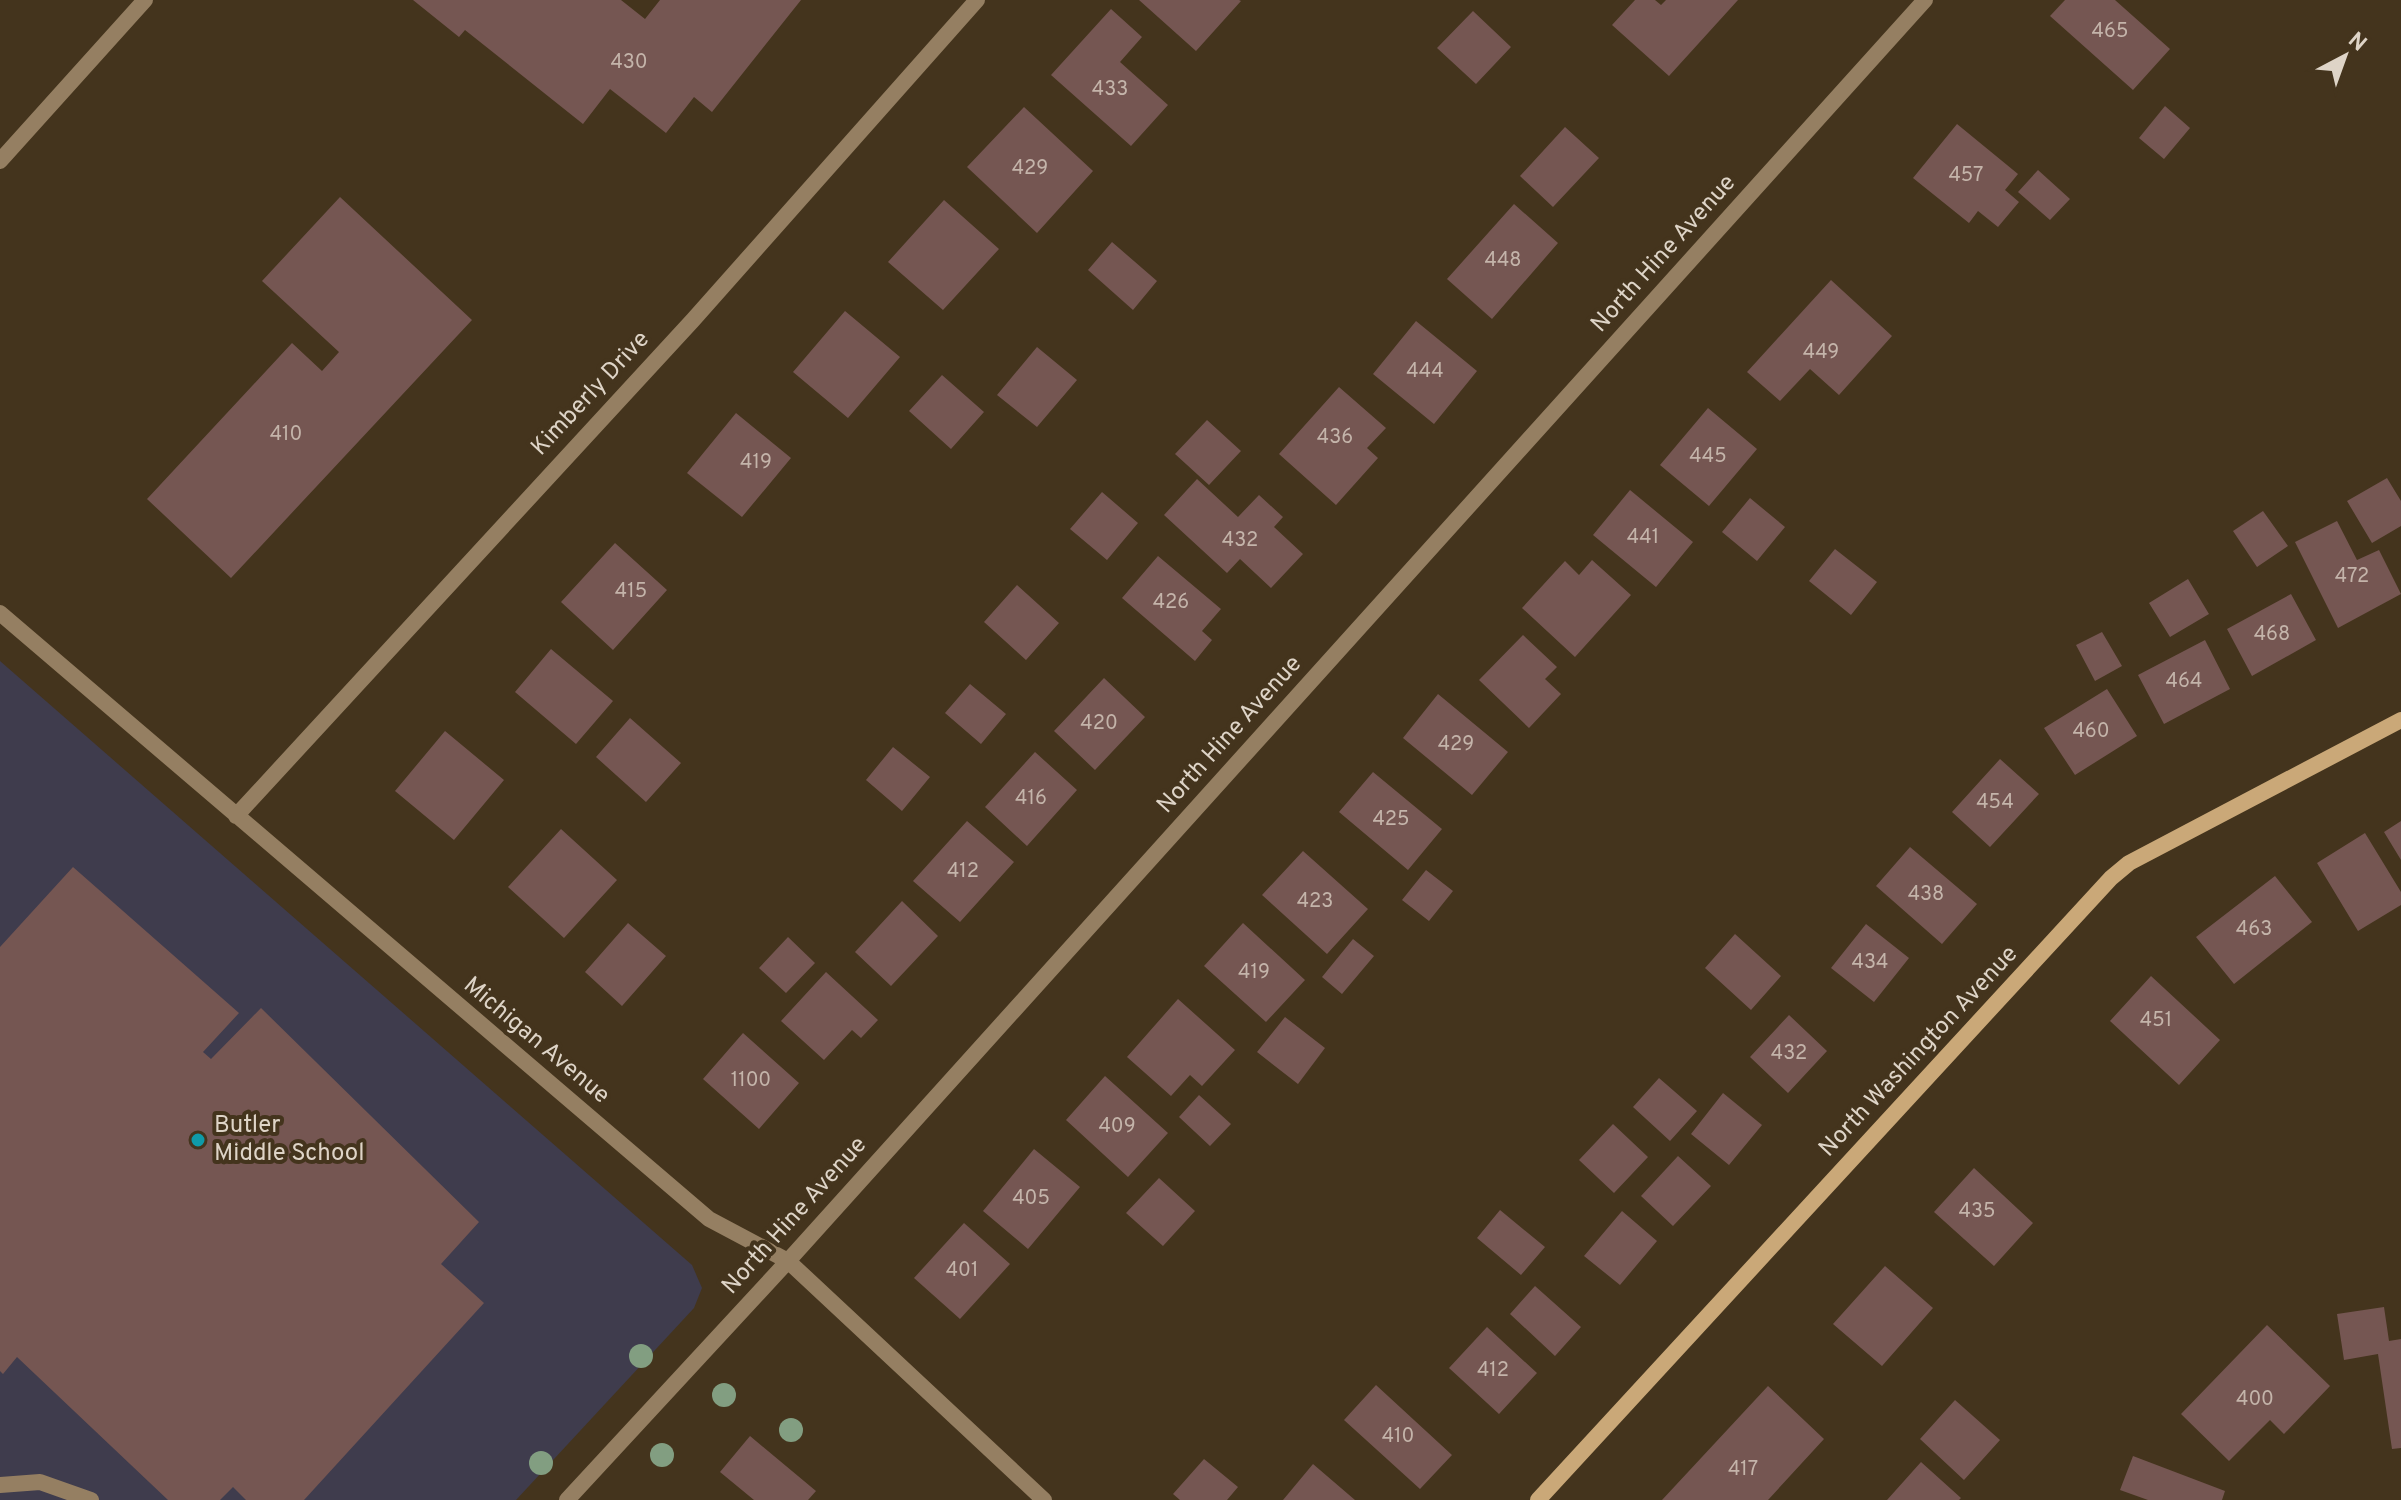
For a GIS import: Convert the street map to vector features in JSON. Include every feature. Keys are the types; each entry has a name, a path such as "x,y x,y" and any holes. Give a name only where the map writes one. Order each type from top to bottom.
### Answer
{"street":[{"path":"0,161 145,0"},
{"name":"Kimberly Drive","path":"236,816 693,320 977,0"},
{"name":"North Hine Avenue","path":"567,1500 788,1261 1925,0"},
{"name":"Michigan Avenue","path":"0,613 709,1219 788,1261 1044,1500"},
{"name":"North Washington Avenue","path":"1538,1500 2111,878 2129,863 2401,720"},
{"path":"0,1485 40,1482 91,1500"}],"shaded area":[{"path":"0,661 692,1265 702,1288 694,1308 516,1500 0,1500"}],"building":[{"path":"413,0 621,0 645,19 660,0 801,0 712,112 694,97 666,133 610,89 583,124 465,30 459,37"},
{"path":"1139,0 1239,0 1241,1 1196,51"},
{"path":"1635,0 1655,0 1661,5 1666,0 1738,0 1669,76 1612,25"},
{"path":"2065,0 2115,0 2170,49 2133,90 2050,16"},
{"path":"1111,9 1142,37 1120,62 1168,105 1131,146 1051,75"},
{"path":"1473,11 1511,47 1476,84 1437,48"},
{"path":"2165,106 2190,128 2164,159 2139,138"},
{"path":"1024,107 1093,171 1037,233 967,167"},
{"path":"1957,124 2018,174 2005,190 2019,202 1998,227 1978,211 1969,223 1913,178"},
{"path":"1565,127 1599,158 1553,207 1520,176"},
{"path":"2038,170 2070,199 2050,220 2018,192"},
{"path":"340,197 472,320 231,578 147,499 292,343 322,371 339,352 262,281"},
{"path":"944,200 999,249 943,310 888,262"},
{"path":"1514,204 1558,243 1492,319 1447,279"},
{"path":"1112,242 1157,281 1133,310 1088,270"},
{"path":"1831,280 1892,336 1839,395 1810,369 1780,401 1747,372"},
{"path":"845,311 900,357 848,418 793,372"},
{"path":"1416,321 1477,371 1434,424 1373,374"},
{"path":"1037,347 1077,380 1037,427 997,395"},
{"path":"942,375 984,412 951,449 909,411"},
{"path":"1339,387 1386,428 1367,448 1378,458 1336,505 1279,454"},
{"path":"1708,408 1757,449 1709,506 1660,465"},
{"path":"736,413 791,458 742,517 687,473"},
{"path":"1207,420 1241,451 1209,485 1175,454"},
{"path":"2387,478 2401,501 2401,526 2372,543 2347,501"},
{"path":"1197,479 1238,517 1259,495 1283,517 1274,527 1303,554 1271,588 1240,559 1227,573 1164,515"},
{"path":"1630,490 1693,542 1656,587 1593,535"},
{"path":"1102,492 1138,523 1107,560 1070,529"},
{"path":"1750,498 1785,527 1757,561 1722,532"},
{"path":"2263,511 2288,546 2257,567 2233,531"},
{"path":"2337,521 2357,560 2379,550 2401,594 2338,628 2295,542"},
{"path":"615,543 667,590 613,650 561,602"},
{"path":"1835,549 1877,582 1851,615 1809,581"},
{"path":"1158,556 1221,609 1202,631 1212,640 1195,661 1122,598"},
{"path":"1592,560 1631,595 1575,657 1522,608 1565,561 1579,575"},
{"path":"2188,579 2209,614 2170,637 2149,603"},
{"path":"1017,585 1059,623 1026,660 984,622"},
{"path":"2291,594 2316,640 2252,676 2227,629"},
{"path":"2102,632 2122,666 2095,681 2076,645"},
{"path":"1523,635 1557,667 1545,679 1561,694 1529,728 1479,680"},
{"path":"2205,640 2230,689 2164,724 2138,675"},
{"path":"551,649 613,701 576,744 515,692"},
{"path":"1104,678 1145,717 1095,770 1054,731"},
{"path":"970,684 1006,714 981,744 945,713"},
{"path":"2107,689 2137,736 2075,775 2044,728"},
{"path":"1438,694 1508,752 1472,795 1403,738"},
{"path":"630,718 681,763 646,802 596,757"},
{"path":"445,731 504,780 454,840 395,791"},
{"path":"893,747 930,777 902,811 866,780"},
{"path":"1035,752 1077,790 1027,846 985,807"},
{"path":"2000,759 2039,794 1990,847 1952,812"},
{"path":"1373,772 1442,829 1408,870 1339,812"},
{"path":"967,821 1014,862 960,922 913,881"},
{"path":"2401,821 2401,860 2384,832"},
{"path":"561,829 617,880 564,938 508,887"},
{"path":"2365,833 2401,892 2401,905 2358,931 2317,863"},
{"path":"1910,847 1977,904 1942,944 1876,886"},
{"path":"1303,851 1368,909 1327,954 1262,895"},
{"name":"Butler Middle School","path":"73,867 239,1013 203,1052 211,1059 261,1008 479,1222 441,1264 484,1303 304,1500 246,1500 233,1487 220,1500 168,1500 17,1357 3,1374 0,1371 0,947"},
{"path":"1426,870 1453,891 1429,921 1402,900"},
{"path":"2275,876 2312,922 2234,984 2196,937"},
{"path":"902,901 938,936 891,986 855,952"},
{"path":"628,923 666,956 622,1006 585,972"},
{"path":"1243,923 1305,980 1266,1022 1204,966"},
{"path":"1866,924 1909,958 1874,1002 1831,968"},
{"path":"1735,934 1781,976 1751,1010 1705,968"},
{"path":"788,937 815,963 786,993 759,968"},
{"path":"1353,939 1374,956 1342,994 1322,977"},
{"path":"826,972 878,1020 861,1038 852,1030 824,1060 781,1021"},
{"path":"2151,976 2220,1040 2179,1085 2110,1021"},
{"path":"1178,999 1235,1050 1202,1086 1190,1075 1171,1096 1127,1057"},
{"path":"1789,1015 1827,1051 1788,1093 1750,1057"},
{"path":"1285,1017 1325,1048 1298,1084 1257,1052"},
{"path":"743,1033 799,1083 759,1129 703,1079"},
{"path":"1105,1076 1168,1133 1128,1177 1066,1120"},
{"path":"1659,1078 1697,1111 1670,1141 1633,1107"},
{"path":"1723,1093 1762,1125 1729,1165 1691,1134"},
{"path":"1199,1095 1231,1124 1210,1146 1179,1117"},
{"path":"1613,1124 1648,1157 1614,1193 1579,1160"},
{"path":"1034,1149 1080,1187 1028,1249 983,1211"},
{"path":"1678,1156 1711,1186 1673,1226 1641,1196"},
{"path":"1974,1168 2033,1223 1994,1266 1934,1212"},
{"path":"1159,1178 1195,1211 1163,1246 1126,1213"},
{"path":"1500,1210 1545,1247 1521,1275 1477,1238"},
{"path":"1622,1211 1657,1241 1620,1285 1584,1256"},
{"path":"964,1223 1010,1264 960,1319 914,1278"},
{"path":"1885,1266 1933,1308 1882,1366 1833,1324"},
{"path":"1535,1286 1581,1327 1555,1356 1510,1314"},
{"path":"2384,1307 2389,1341 2401,1339 2401,1448 2392,1449 2378,1354 2344,1360 2337,1314"},
{"path":"2267,1325 2330,1386 2284,1434 2270,1420 2229,1461 2181,1414"},
{"path":"1487,1327 1537,1373 1499,1414 1449,1368"},
{"path":"1376,1385 1452,1455 1420,1489 1344,1420"},
{"path":"1768,1386 1824,1439 1768,1500 1662,1500"},
{"path":"1955,1400 2000,1440 1964,1480 1920,1439"},
{"path":"750,1436 816,1491 808,1500 754,1500 720,1472"},
{"path":"2133,1456 2225,1491 2222,1500 2148,1500 2120,1490"},
{"path":"1204,1459 1238,1487 1227,1500 1180,1500 1173,1494"},
{"path":"1921,1462 1961,1498 1887,1500"},
{"path":"1313,1464 1355,1500 1283,1500"}],"place":[{"name":"Butler Middle School","path":"198,1140"}]}
